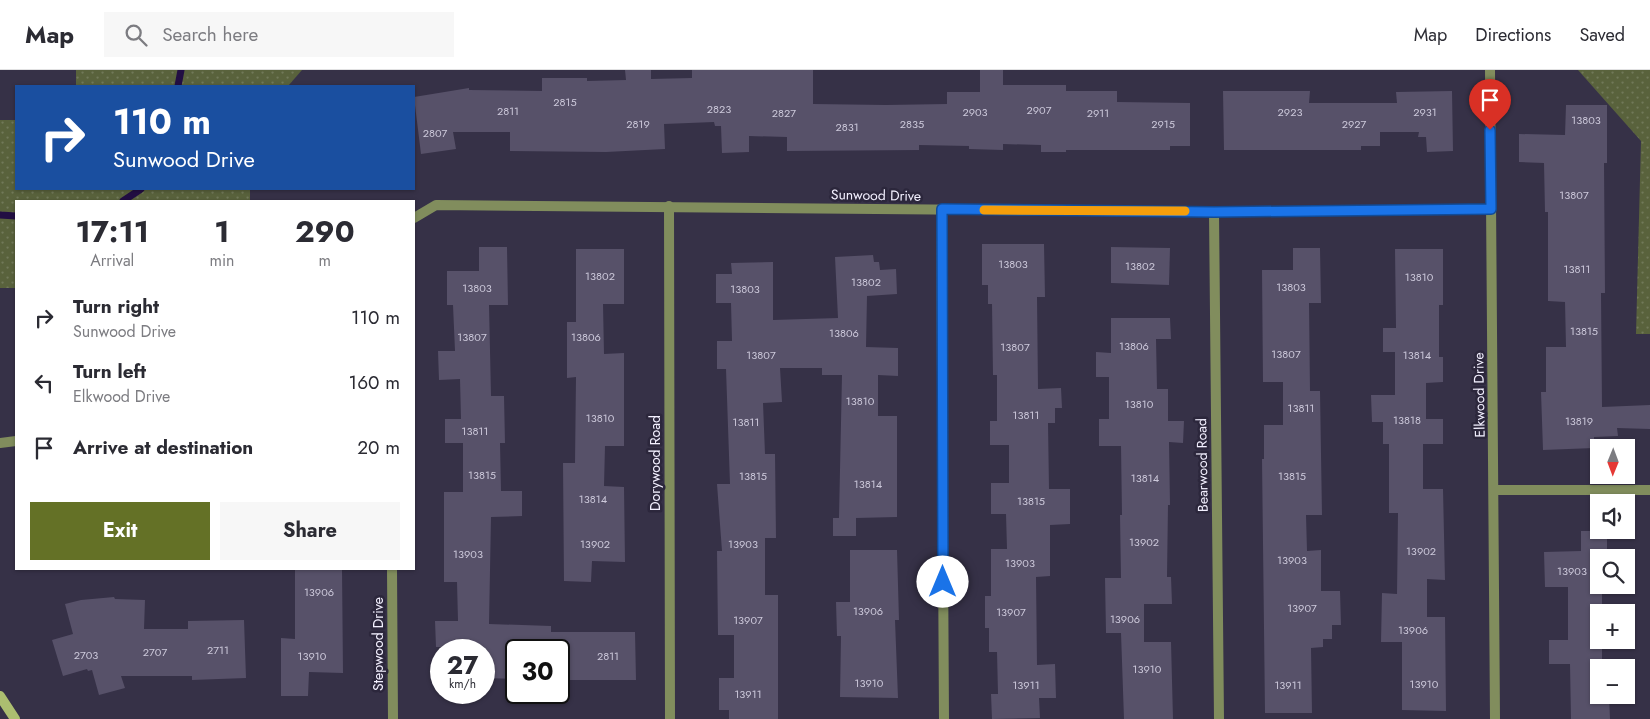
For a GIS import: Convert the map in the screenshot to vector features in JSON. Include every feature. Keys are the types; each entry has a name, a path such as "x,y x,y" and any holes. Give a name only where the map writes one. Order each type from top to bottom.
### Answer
{"main road":[{"path":"0,712 1,697"},
{"path":"1,697 15,719"}],"street":[{"name":"Elkwood Drive","path":"1490,70 1496,719"},
{"name":"Sunwood Drive","path":"415,217 436,206 669,206 1214,212 1491,209"},
{"name":"Dorywood Road","path":"669,206 670,719"},
{"path":"942,209 944,719"},
{"name":"Bearwood Road","path":"1214,212 1219,719"},
{"path":"0,443 15,441"},
{"path":"1494,490 1650,490"},
{"name":"Stepwood Drive","path":"392,570 393,719"}],"green space":[{"path":"76,70 302,70 289,85 76,85"},
{"path":"1578,70 1650,70 1650,334 1636,334 1641,141"},
{"path":"0,120 15,120 15,190 250,190 250,200 15,200 15,288 0,288"}],"building":[{"path":"625,70 651,70 651,79 692,78 692,70 813,70 813,104 947,104 947,92 980,92 980,70 1003,70 1003,85 1066,85 1066,91 1117,91 1117,102 1190,103 1190,146 1170,146 1170,150 1066,150 1066,152 1041,152 1041,145 1003,144 1003,150 969,149 969,146 919,145 919,150 787,151 787,137 749,136 749,152 722,153 721,126 715,126 714,122 664,124 665,149 606,152 510,151 510,132 453,132 456,149 421,154 415,97 469,88 469,90 542,91 542,78 587,78 587,81 626,80"},
{"path":"1223,91 1310,91 1309,103 1397,103 1396,92 1452,91 1453,151 1427,152 1426,137 1418,137 1419,132 1380,132 1380,146 1361,146 1361,150 1224,150"},
{"path":"1566,105 1607,105 1607,163 1604,163 1605,293 1601,293 1602,407 1650,405 1650,429 1617,428 1618,436 1594,437 1594,439 1590,439 1590,448 1543,450 1541,392 1546,392 1546,347 1566,347 1565,302 1548,301 1548,212 1545,212 1544,163 1519,162 1519,134 1565,135"},
{"path":"982,244 1044,244 1045,297 1037,297 1038,389 1061,388 1062,408 1055,408 1055,423 1048,423 1049,489 1070,489 1070,524 1050,525 1050,576 1036,577 1037,665 1055,664 1056,698 1039,698 1040,718 992,719 991,694 998,694 997,652 989,652 989,628 985,628 985,596 991,596 991,549 1007,549 1006,514 991,514 991,483 1009,483 1009,445 990,445 990,421 997,421 997,375 993,375 992,304 988,304 988,285 982,285"},
{"path":"479,247 507,247 508,305 489,305 491,396 504,396 505,443 500,443 501,491 522,491 522,516 491,517 489,624 551,626 551,632 635,632 636,680 570,680 570,639 505,639 505,679 495,678 495,639 436,639 435,621 458,621 457,582 444,582 444,492 463,492 463,443 445,443 445,419 461,419 460,379 439,380 438,351 455,351 453,305 447,305 447,271 479,271"},
{"path":"1111,247 1170,248 1169,285 1111,283"},
{"path":"1293,248 1320,248 1321,303 1309,303 1310,391 1320,391 1322,515 1306,515 1307,551 1321,550 1321,591 1340,591 1341,625 1332,625 1332,639 1323,639 1323,647 1311,648 1312,713 1265,713 1262,459 1264,459 1264,425 1283,425 1283,382 1263,382 1262,270 1293,270"},
{"path":"576,249 624,249 624,304 603,304 604,354 624,353 624,446 605,446 604,486 624,487 625,562 592,561 591,582 564,581 563,463 575,463 576,377 567,378 567,322 576,322"},
{"path":"1395,249 1443,249 1443,305 1439,305 1439,357 1443,357 1443,382 1426,383 1426,419 1443,419 1443,444 1423,444 1423,489 1443,489 1445,580 1427,579 1427,617 1445,617 1446,711 1402,710 1402,642 1381,642 1382,593 1397,594 1398,513 1389,513 1389,444 1383,444 1383,422 1372,422 1371,395 1395,395 1395,352 1383,352 1383,328 1396,328"},
{"path":"873,255 874,262 879,262 880,270 896,269 897,294 867,296 866,347 898,348 898,376 878,375 878,416 897,416 897,517 856,518 856,536 833,536 833,518 839,518 842,375 822,375 822,368 780,368 782,402 763,403 765,454 775,454 776,538 765,538 765,595 778,595 778,719 729,719 729,710 719,710 719,678 734,678 734,635 718,635 717,551 722,551 717,484 730,484 726,369 717,369 717,341 732,341 731,303 716,303 716,274 732,274 731,263 773,262 773,320 838,318 835,257"},
{"path":"1111,318 1170,318 1171,339 1156,339 1157,389 1168,389 1168,421 1184,421 1183,443 1169,442 1170,505 1168,505 1167,577 1171,577 1172,604 1144,604 1144,642 1171,642 1173,719 1124,719 1121,633 1106,633 1105,578 1121,578 1121,446 1099,446 1099,419 1109,419 1109,377 1096,377 1096,352 1111,353"},
{"path":"1581,531 1590,531 1590,539 1607,539 1607,549 1590,549 1590,594 1602,594 1602,604 1590,604 1590,649 1602,649 1602,659 1590,659 1590,704 1609,704 1610,719 1571,719 1570,664 1549,664 1549,640 1568,640 1568,587 1545,587 1544,552 1581,551"},
{"path":"850,550 897,550 899,620 895,620 898,698 840,697 841,636 837,636 836,602 850,602"},
{"path":"295,570 342,570 343,673 309,672 308,696 281,696 281,638 295,639"},
{"path":"114,597 115,599 145,600 144,629 188,629 188,621 244,620 246,678 192,680 192,676 121,676 125,688 99,695 92,670 88,671 87,669 63,676 52,640 73,634 65,604 81,600"}],"waterway":[{"path":"178,85 181,70"},
{"path":"124,200 140,190"},
{"path":"0,215 15,216"}],"slow traffic":[{"path":"984,210 1185,211"}],"route":[{"path":"943,582 942,209 1214,212 1491,209 1490,130"}]}
